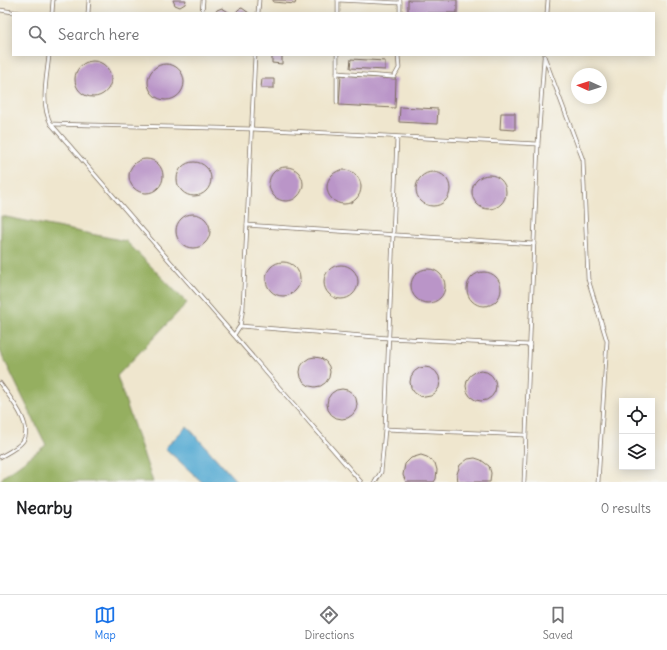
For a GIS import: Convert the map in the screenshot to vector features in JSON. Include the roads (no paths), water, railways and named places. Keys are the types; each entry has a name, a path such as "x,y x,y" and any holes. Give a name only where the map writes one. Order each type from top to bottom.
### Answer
{"lane":[{"path":"52,12 53,0"},
{"path":"88,12 89,0"},
{"path":"202,12 203,0"},
{"path":"258,12 259,0"},
{"path":"338,12 338,0 400,2"},
{"path":"547,12 548,0"},
{"path":"0,10 13,12"},
{"path":"49,56 45,100 46,112 51,124 361,482"},
{"path":"234,335 240,326 243,308 253,130 255,56"},
{"path":"337,56 337,102"},
{"path":"337,73 394,77 399,68 398,56"},
{"path":"524,482 538,144 544,56"},
{"path":"544,56 583,160 588,279 606,342 598,482"},
{"path":"51,124 253,130 538,144"},
{"path":"375,482 381,472 385,429 397,138"},
{"path":"247,225 534,244"},
{"path":"240,326 388,338 530,345"},
{"path":"0,383 24,420 26,435 22,442 0,457"},
{"path":"385,429 525,435"}],"water":[{"path":"187,426 237,482 202,482 165,448"}]}
